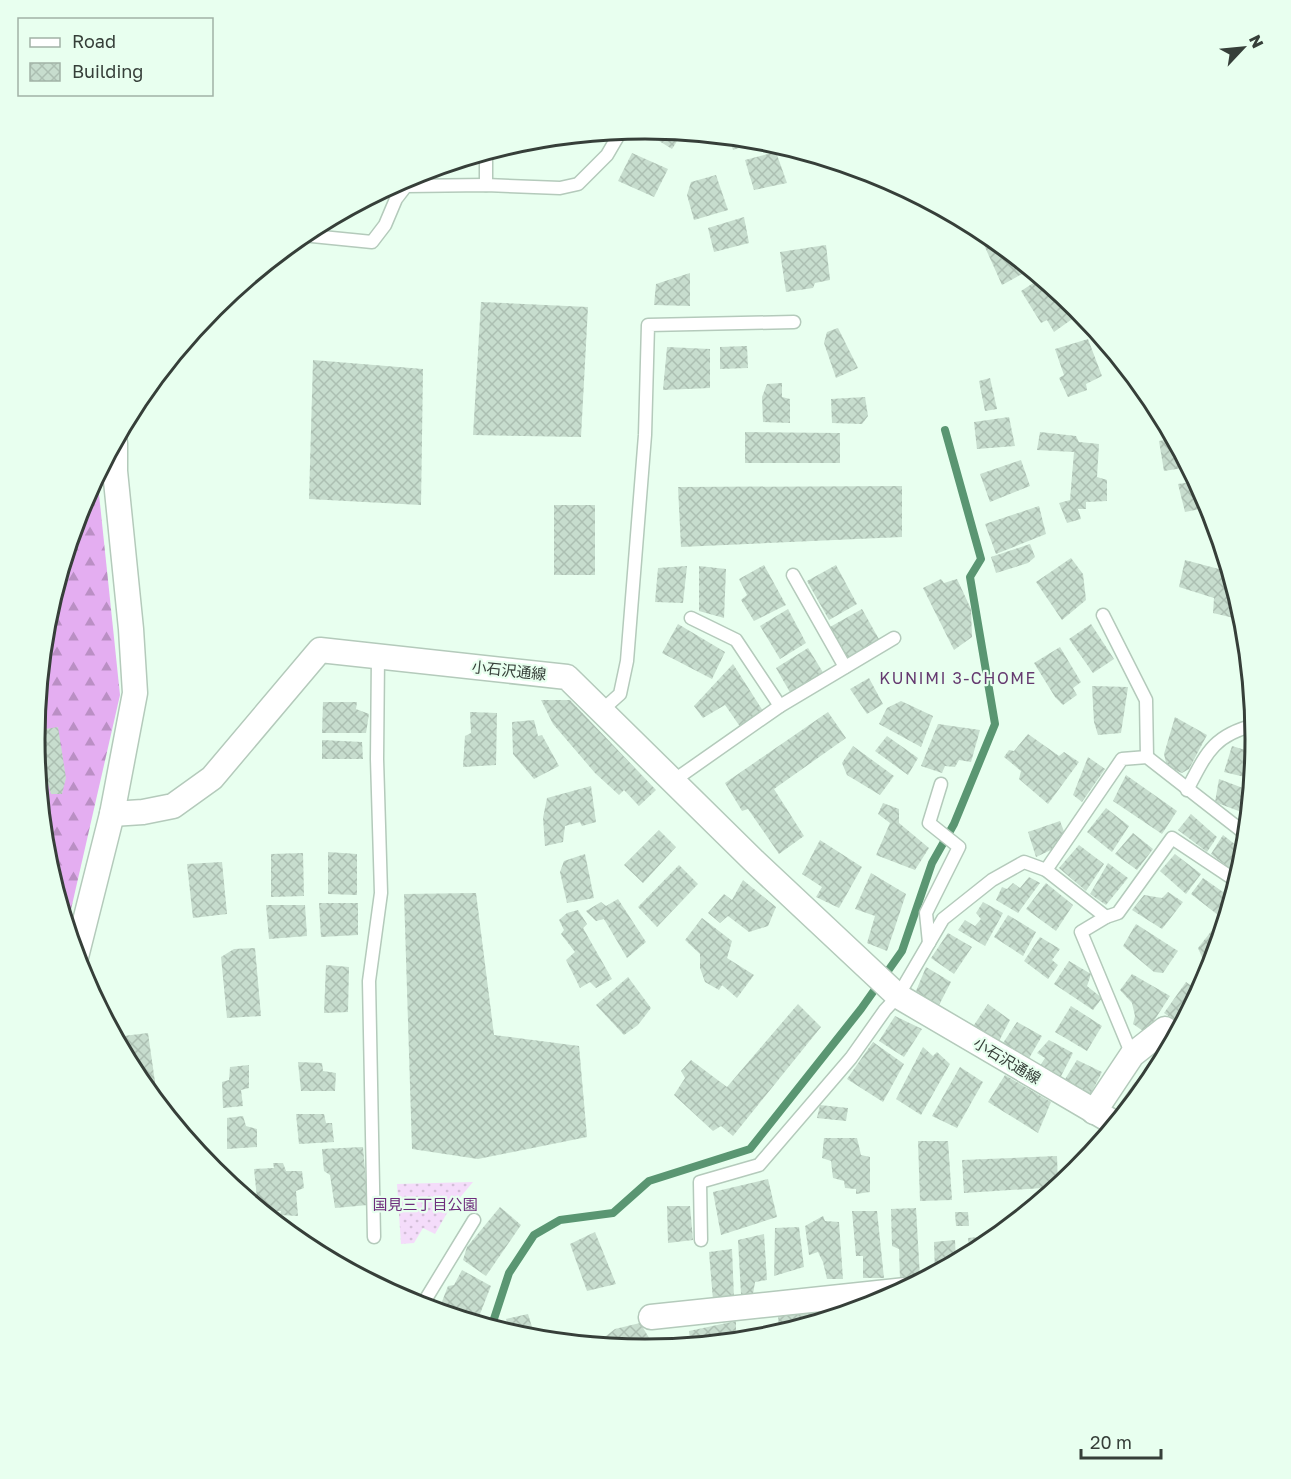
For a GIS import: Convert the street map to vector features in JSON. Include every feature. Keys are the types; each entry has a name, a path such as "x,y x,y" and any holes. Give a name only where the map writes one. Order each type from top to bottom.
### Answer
{"street":[{"path":"80,941 112,814 135,693 115,458"},
{"name":"小石沢通線","path":"112,814 143,812 173,806 212,778 320,650 567,677 754,861 898,996 1109,1120"},
{"path":"1094,1112 1132,1054 1165,1029 1170,1033"},
{"path":"651,1317 861,1300"}],"lane":[{"path":"414,186 486,185 560,188 578,184 607,154 616,140"},
{"path":"486,160 486,185"},
{"path":"317,237 372,242 385,225 396,199 402,191"},
{"path":"601,711 620,694 627,661 645,435 648,325 794,322"},
{"path":"793,575 845,667"},
{"path":"1103,615 1146,700 1147,757"},
{"path":"690,618 736,640 780,706"},
{"path":"673,781 780,706 894,638"},
{"path":"374,1237 369,981 381,893 377,759 378,657"},
{"path":"1187,790 1206,753 1220,740 1246,728"},
{"path":"1046,870 1122,759 1147,757 1239,829"},
{"path":"929,943 926,913 959,847 929,823 941,784"},
{"path":"1132,1054 1081,932 1106,917 1118,913 1172,838 1230,877"},
{"path":"700,1240 700,1182 759,1165 850,1058 898,996 943,919 992,880 1024,862 1046,870 1106,917"},
{"path":"426,1298 474,1220"}],"green space":[{"path":"99,492 120,695 70,912 50,818 46,779 46,700 50,661 65,584 77,546"},
{"name":"国見三丁目公園","path":"473,1182 447,1213 435,1234 423,1228 414,1243 401,1244 397,1184"}],"building":[{"path":"656,139 678,140 672,149"},
{"path":"632,153 668,169 654,197 618,181"},
{"path":"777,154 787,183 754,190 745,160"},
{"path":"716,175 728,210 694,220 687,195 691,182"},
{"path":"744,217 749,243 714,252 708,228"},
{"path":"983,243 1023,273 1002,285"},
{"path":"826,245 830,280 815,283 813,288 786,292 780,252"},
{"path":"690,273 690,306 654,305 656,284"},
{"path":"1034,282 1073,318 1054,332 1047,320 1041,323 1021,291"},
{"path":"481,302 588,307 581,437 473,435"},
{"path":"838,328 858,368 836,378 824,343 827,332"},
{"path":"1088,339 1102,376 1086,384 1087,390 1068,397 1059,378 1064,375 1055,349"},
{"path":"747,346 748,368 720,369 720,347"},
{"path":"667,347 710,349 710,388 663,390"},
{"path":"313,360 423,369 421,505 309,499"},
{"path":"990,378 997,409 985,411 979,381"},
{"path":"782,383 782,397 790,399 790,423 763,422 762,397 767,384"},
{"path":"865,397 868,416 862,424 832,423 831,399"},
{"path":"1009,417 1015,446 977,449 974,422"},
{"path":"745,432 840,433 840,463 745,463"},
{"path":"1040,432 1076,436 1079,442 1099,444 1097,477 1107,480 1107,501 1086,502 1086,509 1078,509 1081,519 1067,523 1059,503 1070,500 1074,452 1037,450"},
{"path":"1166,440 1181,468 1164,471 1159,441"},
{"path":"1021,460 1030,486 990,502 980,474"},
{"path":"1188,482 1200,509 1185,512 1178,484"},
{"path":"902,486 902,537 681,547 678,487"},
{"path":"554,505 595,505 595,575 554,575"},
{"path":"1039,506 1046,534 996,554 985,524"},
{"path":"1030,544 1035,557 1028,563 996,573 991,557"},
{"path":"1071,558 1083,574 1086,600 1062,620 1036,582"},
{"path":"1185,560 1221,570 1233,618 1213,613 1214,598 1179,587"},
{"path":"764,565 786,605 754,621 741,600 747,595 739,579"},
{"path":"836,565 857,604 829,620 807,581"},
{"path":"687,566 683,603 655,602 658,568"},
{"path":"699,566 726,569 724,618 699,611"},
{"path":"941,579 944,583 957,579 971,609 972,637 954,650 923,588"},
{"path":"788,609 806,643 780,659 760,626"},
{"path":"862,609 880,641 847,660 830,627"},
{"path":"678,624 725,652 712,679 662,653"},
{"path":"1091,624 1114,659 1093,673 1069,639"},
{"path":"1060,647 1081,682 1073,688 1077,695 1063,705 1055,697 1034,663"},
{"path":"808,648 824,674 791,694 776,668"},
{"path":"733,664 763,711 741,728 725,705 703,718 694,706"},
{"path":"869,678 883,704 867,714 850,689"},
{"path":"1092,686 1128,687 1121,733 1098,735 1094,722"},
{"path":"541,700 570,700 656,790 639,806 624,790 619,795 595,773 553,724"},
{"path":"901,701 933,716 921,747 879,724 887,708"},
{"path":"323,702 357,702 356,709 369,714 366,733 322,733"},
{"path":"470,712 497,713 496,765 463,767 465,736 471,733"},
{"path":"828,712 846,738 774,789 804,836 779,854 748,809 742,811 725,783"},
{"path":"1175,717 1207,735 1189,769 1182,773 1167,767 1164,754"},
{"path":"534,720 538,736 542,735 559,766 534,779 513,754 512,722"},
{"path":"938,724 980,730 971,762 959,760 955,767 945,766 942,773 921,766"},
{"path":"58,727 66,778 62,794 51,794 47,781 45,729"},
{"path":"1028,734 1059,756 1064,752 1079,762 1048,804 1019,779 1021,771 1004,757 1009,750 1014,751"},
{"path":"887,736 918,758 908,775 875,751"},
{"path":"322,740 362,742 363,759 322,759"},
{"path":"853,746 894,776 880,795 847,775 842,763"},
{"path":"1232,746 1246,750 1245,777 1224,772"},
{"path":"1088,757 1105,769 1082,802 1073,795"},
{"path":"1126,775 1177,811 1162,834 1113,801"},
{"path":"1219,779 1244,788 1242,812 1215,802"},
{"path":"591,786 596,822 582,826 580,822 565,826 563,842 545,846 543,818 547,798"},
{"path":"883,803 899,809 899,823 929,848 915,870 876,855 890,823 878,814"},
{"path":"1106,808 1129,826 1112,852 1087,832"},
{"path":"1191,814 1217,837 1207,852 1178,830"},
{"path":"1060,821 1065,834 1053,849 1036,857 1028,832"},
{"path":"659,830 676,847 643,883 624,865"},
{"path":"1133,833 1153,849 1137,870 1115,854"},
{"path":"1223,835 1236,845 1231,869 1211,854"},
{"path":"820,840 862,867 839,908 816,897 822,887 802,874"},
{"path":"1079,845 1104,864 1086,891 1059,868"},
{"path":"328,852 357,854 357,895 328,894"},
{"path":"303,853 304,896 271,897 271,854"},
{"path":"585,854 594,898 567,903 560,872 564,861"},
{"path":"1175,854 1201,874 1186,894 1160,871"},
{"path":"222,862 227,914 193,918 187,864"},
{"path":"1108,863 1128,878 1106,905 1090,894"},
{"path":"679,865 698,884 657,927 638,907"},
{"path":"871,873 906,894 887,951 867,943 875,916 855,909"},
{"path":"1029,877 1040,883 1018,913 996,900 1002,887 1007,889 1013,883 1020,888"},
{"path":"1203,878 1223,892 1227,890 1218,915 1191,894"},
{"path":"743,880 776,907 768,926 749,932 728,916 720,923 708,913 724,894 732,900"},
{"path":"1046,883 1073,905 1056,931 1026,909"},
{"path":"1168,892 1183,902 1162,929 1132,910 1144,895 1162,898"},
{"path":"476,893 494,1035 579,1046 587,1137 478,1159 412,1149 404,894"},
{"path":"618,899 646,942 627,958 604,919 596,921 586,911 601,902 606,906"},
{"path":"983,902 1003,913 985,946 958,930 965,920 975,926 981,919 976,913"},
{"path":"319,903 358,903 358,935 321,937"},
{"path":"266,905 305,905 307,936 269,939"},
{"path":"578,910 587,924 583,928 612,979 596,988 590,982 580,988 566,960 575,952 561,934 564,930 559,920 567,913"},
{"path":"1008,915 1036,932 1023,956 994,937"},
{"path":"702,918 732,941 727,958 754,975 737,998 722,985 719,990 705,982 700,968 700,954 685,940"},
{"path":"1136,924 1178,951 1163,973 1154,972 1123,946"},
{"path":"1213,929 1215,931 1203,960 1198,948"},
{"path":"948,933 972,947 954,974 931,958"},
{"path":"1040,937 1060,949 1052,960 1058,965 1048,979 1024,961"},
{"path":"255,948 261,1016 227,1018 221,957 234,949"},
{"path":"1069,961 1091,974 1087,986 1102,998 1093,1010 1054,984"},
{"path":"326,965 349,967 348,1012 324,1013"},
{"path":"926,967 951,982 938,1007 916,991"},
{"path":"1132,974 1170,996 1146,1033 1133,1024 1135,1016 1132,1003 1120,990"},
{"path":"628,977 651,1008 638,1025 624,1035 596,1005"},
{"path":"1186,982 1192,986 1176,1021 1164,1013"},
{"path":"798,1004 821,1027 733,1136 721,1126 713,1131 674,1095 685,1078 681,1071 691,1060 727,1087"},
{"path":"988,1004 1010,1020 998,1043 972,1028"},
{"path":"1071,1006 1102,1026 1087,1051 1055,1032"},
{"path":"895,1016 922,1029 904,1057 879,1041"},
{"path":"1017,1022 1042,1036 1028,1060 1003,1043"},
{"path":"148,1033 156,1086 146,1073 123,1036"},
{"path":"1049,1040 1073,1053 1058,1082 1038,1069 1045,1058 1037,1053"},
{"path":"873,1042 904,1064 883,1102 847,1079"},
{"path":"923,1047 933,1056 937,1052 950,1064 921,1115 896,1099"},
{"path":"1077,1060 1102,1072 1090,1095 1078,1087 1075,1092 1062,1084"},
{"path":"298,1062 322,1063 323,1071 336,1073 335,1091 301,1091"},
{"path":"249,1065 249,1088 241,1090 243,1106 223,1108 222,1082 229,1080 230,1067"},
{"path":"960,1067 983,1082 957,1128 932,1116"},
{"path":"1005,1075 1051,1102 1038,1133 988,1102"},
{"path":"1135,1082 1137,1084 1119,1108 1117,1107"},
{"path":"820,1105 848,1108 846,1121 817,1118"},
{"path":"296,1114 324,1114 326,1123 332,1123 334,1142 299,1144"},
{"path":"243,1116 246,1126 257,1129 257,1147 227,1149 227,1118"},
{"path":"824,1138 857,1138 861,1155 870,1157 870,1192 856,1194 856,1189 845,1188 844,1181 833,1178 831,1161 822,1158"},
{"path":"918,1141 948,1141 952,1200 920,1201"},
{"path":"363,1147 368,1205 335,1208 330,1175 324,1171 322,1149"},
{"path":"1057,1156 1058,1176 1044,1188 964,1193 962,1160"},
{"path":"273,1163 283,1163 286,1171 302,1171 304,1188 296,1191 298,1216 280,1215 281,1211 274,1211 257,1197 254,1169 274,1168"},
{"path":"768,1179 777,1217 721,1235 713,1192"},
{"path":"667,1206 690,1206 693,1240 668,1243"},
{"path":"500,1207 521,1225 486,1276 463,1260 467,1247"},
{"path":"916,1208 920,1274 910,1279 900,1279 899,1249 892,1246 891,1209"},
{"path":"852,1211 877,1211 884,1278 863,1278 863,1256 856,1256"},
{"path":"955,1212 968,1212 969,1226 956,1226"},
{"path":"823,1216 825,1221 839,1222 843,1279 827,1279 818,1252 809,1255 805,1226"},
{"path":"799,1227 804,1267 774,1276 775,1228"},
{"path":"595,1232 616,1284 587,1291 570,1244"},
{"path":"764,1234 767,1280 755,1282 753,1294 741,1294 738,1240"},
{"path":"982,1237 969,1245 968,1238"},
{"path":"955,1240 956,1254 935,1266 934,1242"},
{"path":"732,1249 734,1298 713,1300 709,1252"},
{"path":"462,1270 491,1286 479,1317 441,1304 448,1286 454,1285"},
{"path":"829,1311 779,1325 778,1312"},
{"path":"528,1314 533,1329 508,1324 506,1319"},
{"path":"736,1321 736,1333 690,1338 689,1331"},
{"path":"640,1323 650,1340 602,1339 615,1329"}],"waterway":[{"path":"493,1321 509,1273 534,1235 560,1220 613,1213 649,1181 750,1149 861,1009 902,951 932,863 954,824 995,724 970,577 981,559 945,430"}],"district":[{"name":"KUNIMI 3-CHOME","path":"958,678"}]}
